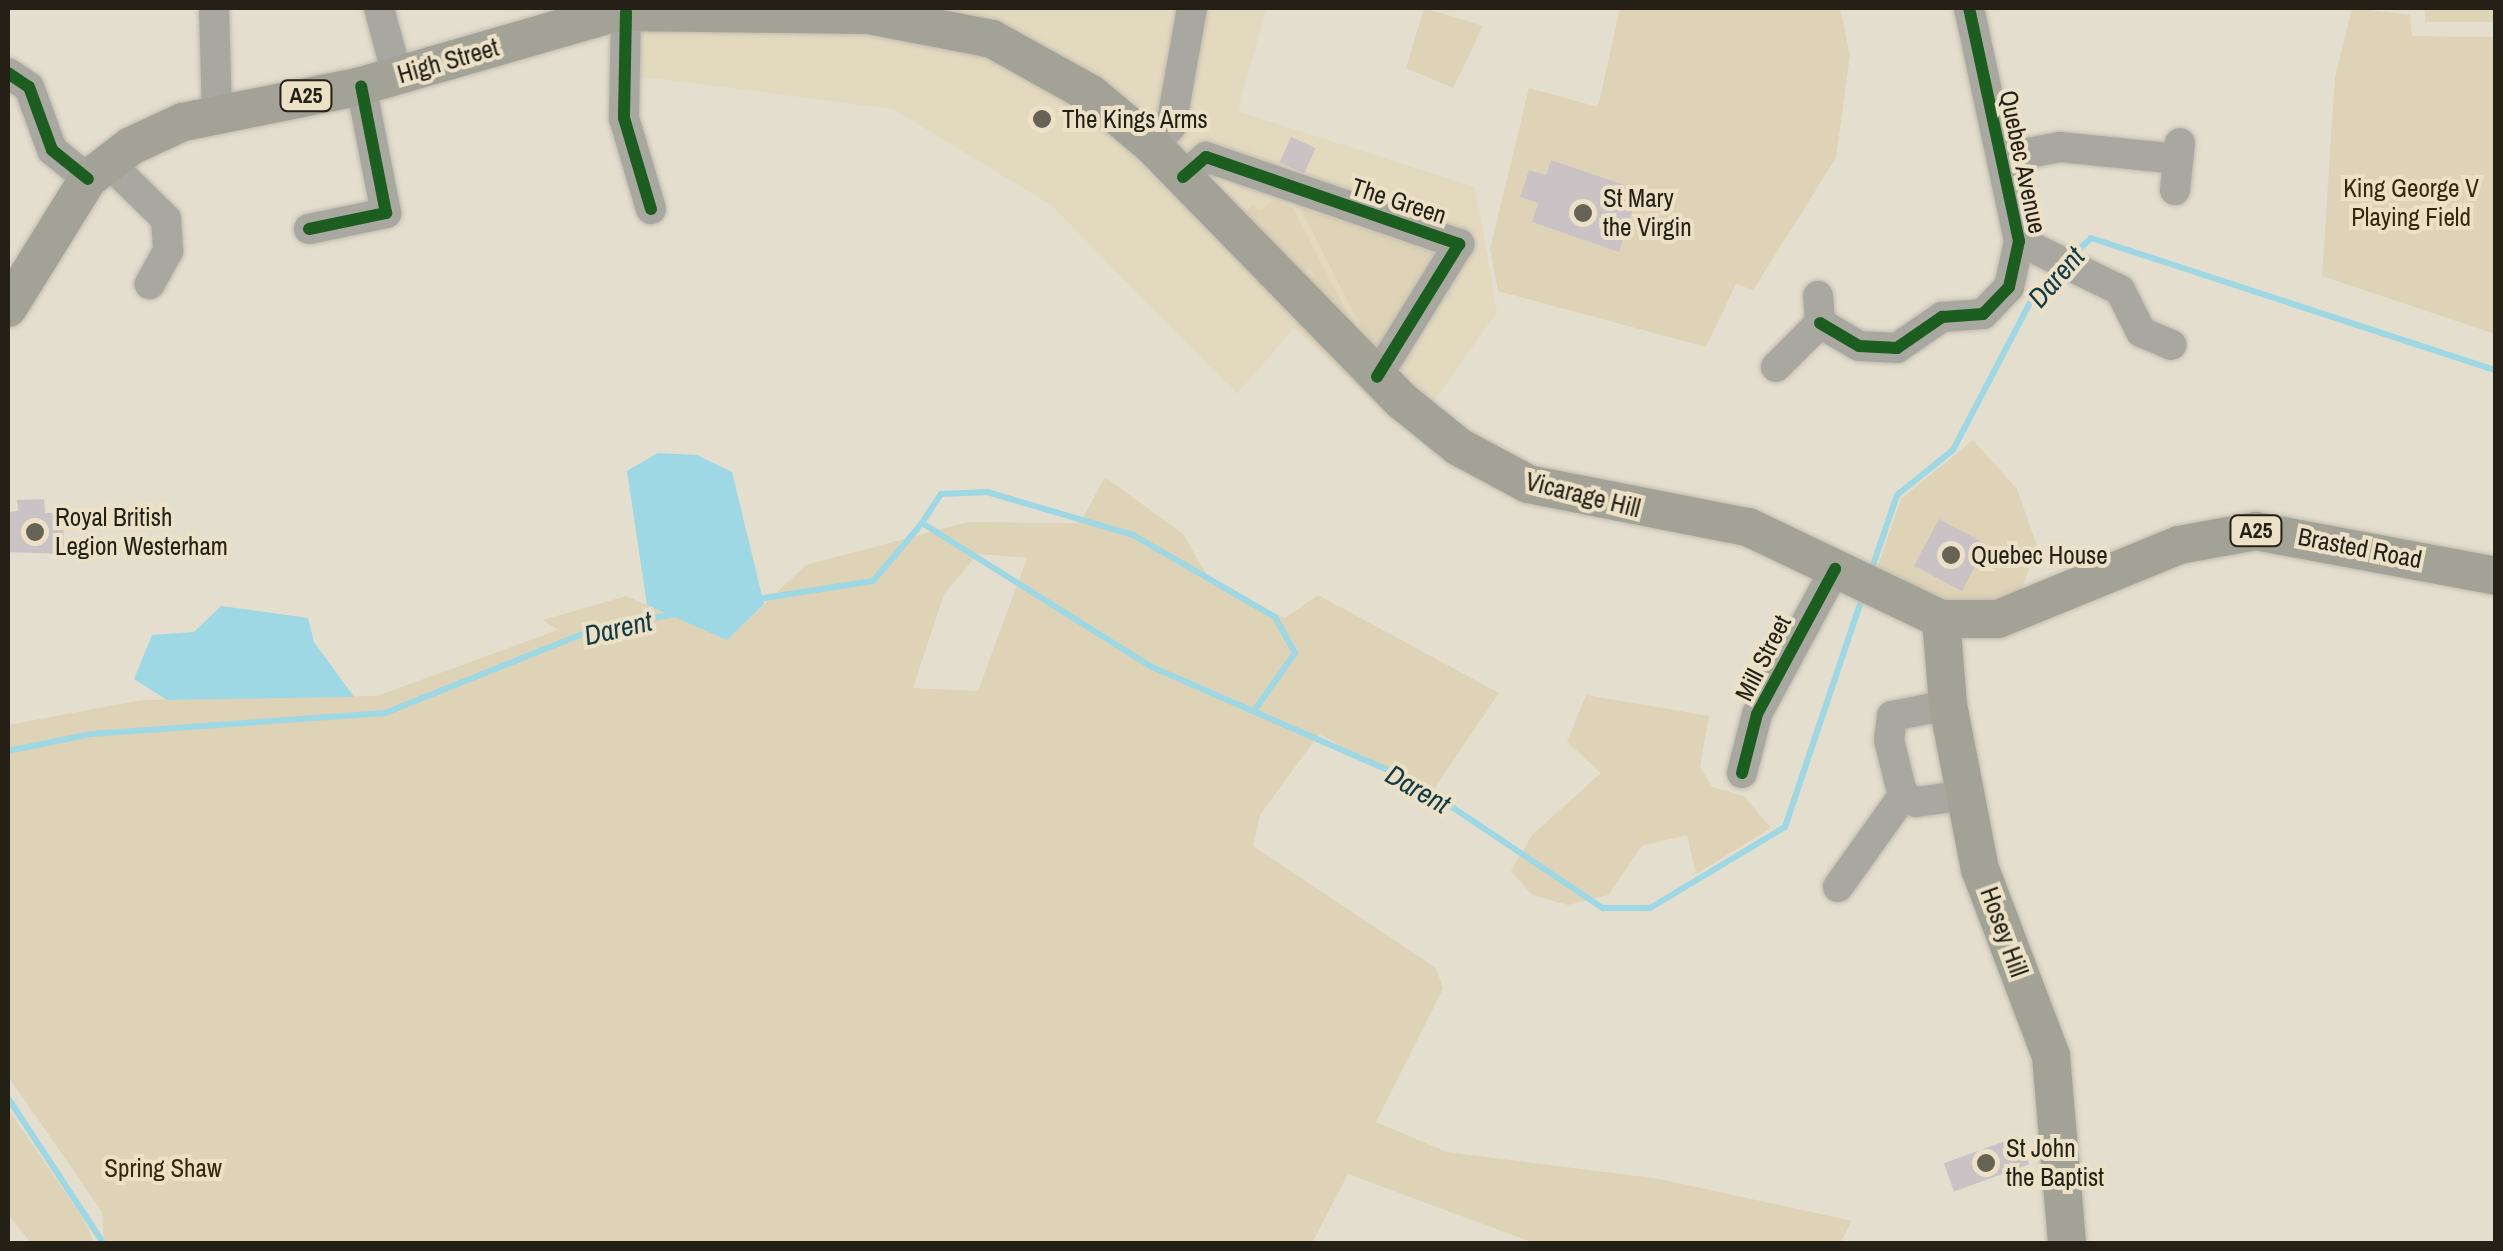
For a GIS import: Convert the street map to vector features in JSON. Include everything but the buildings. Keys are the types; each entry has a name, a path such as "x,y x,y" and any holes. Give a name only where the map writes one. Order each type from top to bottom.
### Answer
{"main road":[{"name":"High Street","path":"98,170 217,112 361,86 620,10"},
{"name":"A25","path":"620,10 840,10 938,16 1044,67 1153,146"},
{"name":"Vicarage Hill","path":"1153,146 1377,377 1459,447 1528,484 1748,527 1835,569"},
{"path":"8,308 98,170"},
{"name":"Brasted Road","path":"1940,619 1998,620 2179,544 2256,531 2496,576"},
{"name":"A25","path":"1835,569 1940,619"},
{"name":"Hosey Hill","path":"1940,619 1948,706 1980,869 2051,1056 2067,1244"}],"street":[{"path":"214,8 217,112"},
{"path":"379,8 398,75"},
{"path":"1153,146 1171,126 1192,8"},
{"name":"Quebec Avenue","path":"1776,367 1819,309 1881,350 1897,348 1942,317 1983,314 2009,287 2018,241 1969,8"},
{"path":"620,10 624,118 651,209"},
{"path":"8,73 29,87 52,150 98,170 166,220 168,251 150,284"},
{"path":"310,229 386,213 361,86"},
{"path":"2002,158 2060,147 2179,150 2175,190"},
{"name":"The Green","path":"1183,177 1206,157 1459,244 1377,377"},
{"path":"2018,241 2120,290 2142,332 2171,345"},
{"name":"Mill Street","path":"1742,773 1757,714 1835,569"},
{"path":"1838,886 1903,796 1889,740 1892,716 1948,706"},
{"path":"1903,796 1916,802 1968,795"}],"shaded area":[{"path":"638,8 1267,8 1237,111 1475,187 1497,312 1410,435 1294,328 1237,394 1051,205 893,109 629,75"}],"green space":[{"path":"1424,8 1483,26 1453,88 1406,68"},
{"path":"1620,8 1840,8 1850,55 1836,158 1753,290 1736,284 1706,347 1498,291 1490,249 1529,88 1598,107"},
{"name":"King George V Playing Field","path":"2352,8 2410,15 2412,36 2495,37 2495,334 2322,276 2335,77"},
{"path":"2425,8 2495,8 2495,22 2425,22"},
{"path":"1274,200 1293,208 1359,335 1307,282 1315,275 1309,268 1300,275 1241,221 1252,204 1261,210"},
{"path":"1300,208 1438,254 1383,352 1373,350"},
{"path":"1973,440 2017,489 2037,546 2017,603 1962,607 1875,574 1901,499"},
{"name":"Spring Shaw","path":"1105,477 1183,534 1211,583 1285,618 1318,595 1499,693 1430,795 1319,734 1260,815 1253,846 1436,968 1443,989 1376,1122 1447,1152 1660,1179 1852,1221 1840,1243 1534,1243 1348,1174 1312,1243 104,1243 102,1212 8,1076 8,725 142,700 377,696 558,630 543,620 626,596 727,639 806,565 968,522 1080,523","holes":["978,554 1027,558 978,691 913,688 944,594"]},
{"path":"1586,695 1709,716 1700,767 1712,787 1744,796 1771,828 1696,874 1687,835 1642,846 1608,895 1568,905 1532,895 1511,871 1532,835 1601,773 1567,742"},
{"path":"8,1109 85,1221 94,1243 31,1243 8,1214"}],"water":[{"path":"658,453 697,455 732,472 764,604 727,640 647,605 627,471"},
{"path":"221,606 308,618 314,642 354,697 167,700 134,679 152,635 194,632"}],"waterway":[{"name":"Darent","path":"2072,256 2091,238 2496,370"},
{"name":"Darent","path":"1870,574 1897,495 1953,450 2036,291 2056,271"},
{"path":"922,523 941,494 987,492 1133,535 1275,617 1295,653 1254,711"},
{"name":"Darent","path":"758,599 873,581 922,523 1152,667 1413,781 1603,908 1650,908 1785,827 1863,595"},
{"name":"Darent","path":"8,751 91,734 385,713 598,628 676,614"},
{"path":"8,1098 104,1244"}],"cycle path":[{"path":"1820,323 1859,346 1897,348 1942,317 1983,314 2009,287 2019,241 1969,8"},
{"path":"626,12 624,118 651,209"},
{"path":"8,73 29,87 52,150 88,179"},
{"path":"309,229 386,213 361,86"},
{"path":"1183,177 1206,157 1459,244 1377,377"},
{"path":"1742,773 1757,714 1835,569"}],"place":[{"name":"The Kings Arms","path":"1042,119"},
{"name":"St Mary the Virgin","path":"1583,213"},
{"name":"Royal British Legion Westerham","path":"35,532"},
{"name":"Quebec House","path":"1951,555"},
{"name":"St John the Baptist","path":"1986,1163"}]}
